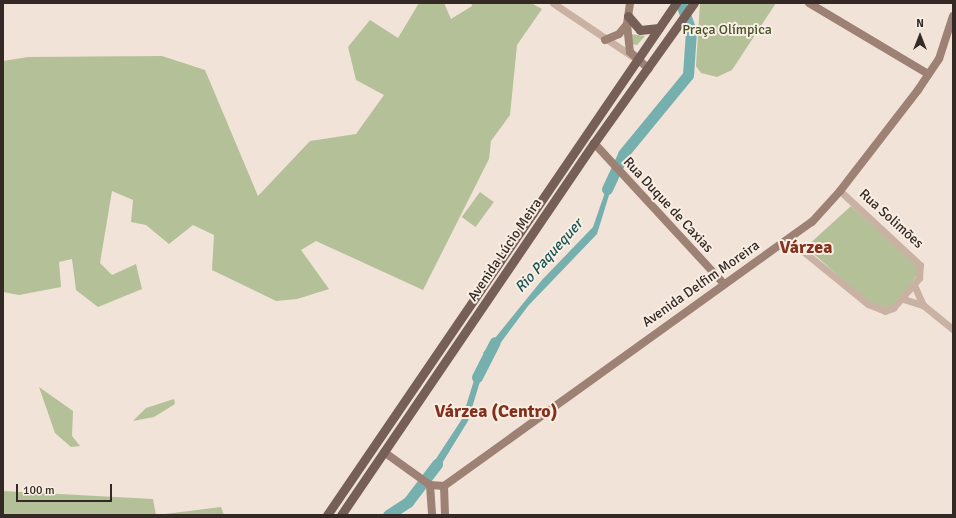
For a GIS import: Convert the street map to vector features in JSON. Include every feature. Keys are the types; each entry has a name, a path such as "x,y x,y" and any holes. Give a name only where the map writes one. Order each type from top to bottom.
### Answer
{"main road":[{"path":"605,40 619,34 627,20 630,3"},
{"path":"809,3 928,74"},
{"name":"Avenida Lúcio Meira","path":"327,515 634,58 659,28 675,4"},
{"name":"Avenida Lúcio Meira","path":"341,515 594,143 649,69 692,6"},
{"name":"Avenida Delfim Moreira","path":"444,486 812,222 840,191 939,59 953,16"},
{"path":"627,20 640,30 659,28"},
{"path":"627,20 634,58 649,69"},
{"name":"Rua Duque de Caxias","path":"594,143 724,284"},
{"path":"384,452 429,484 444,486 445,515"},
{"path":"429,484 432,500 432,515"},
{"path":"432,500 445,499"}],"street":[{"path":"553,3 605,40 634,58"},
{"name":"Rua Solimões","path":"840,191 904,248 921,268 914,285"},
{"path":"788,239 875,308 889,310 903,299 914,285 923,305"},
{"path":"903,299 923,305 953,329"}],"green space":[{"path":"419,3 444,3 451,19 472,6 471,3 531,3 542,9 517,45 510,115 491,141 489,159 423,290 316,241 301,250 329,289 297,299 276,301 212,270 214,235 193,225 169,244 146,225 131,222 133,200 112,191 100,263 112,275 136,264 142,289 98,307 76,290 72,259 59,262 61,287 19,295 3,292 3,61 28,57 162,56 205,70 258,196 310,141 356,134 384,95 356,80 348,47 370,20 398,38"},
{"name":"Praça Olímpica","path":"700,3 776,3 732,70 717,77 701,73 696,66"},
{"path":"630,34 645,36 637,45 632,44"},
{"path":"480,192 494,202 476,227 462,217"},
{"path":"851,206 919,267 920,271 898,302 886,309 871,305 806,247"},
{"path":"39,387 73,411 72,436 80,446 71,447 55,433"},
{"path":"174,399 175,404 154,417 133,421 146,408"},
{"path":"3,491 153,499 156,515 3,515"},
{"path":"221,507 224,515 157,515"}],"water":[{"path":"611,175 614,179 597,234 528,306 490,357 483,353 542,280 593,227"},
{"path":"480,361 485,365 468,421 433,478 426,474 462,419"}],"waterway":[{"name":"Rio Paquequer","path":"607,189 623,154 688,75 691,31 681,3"},
{"name":"Rio Paquequer","path":"477,377 495,342"},
{"name":"Rio Paquequer","path":"388,515 408,502 437,464"}],"district":[{"name":"Várzea","path":"806,247"},
{"name":"Várzea (Centro)","path":"496,411"}]}
